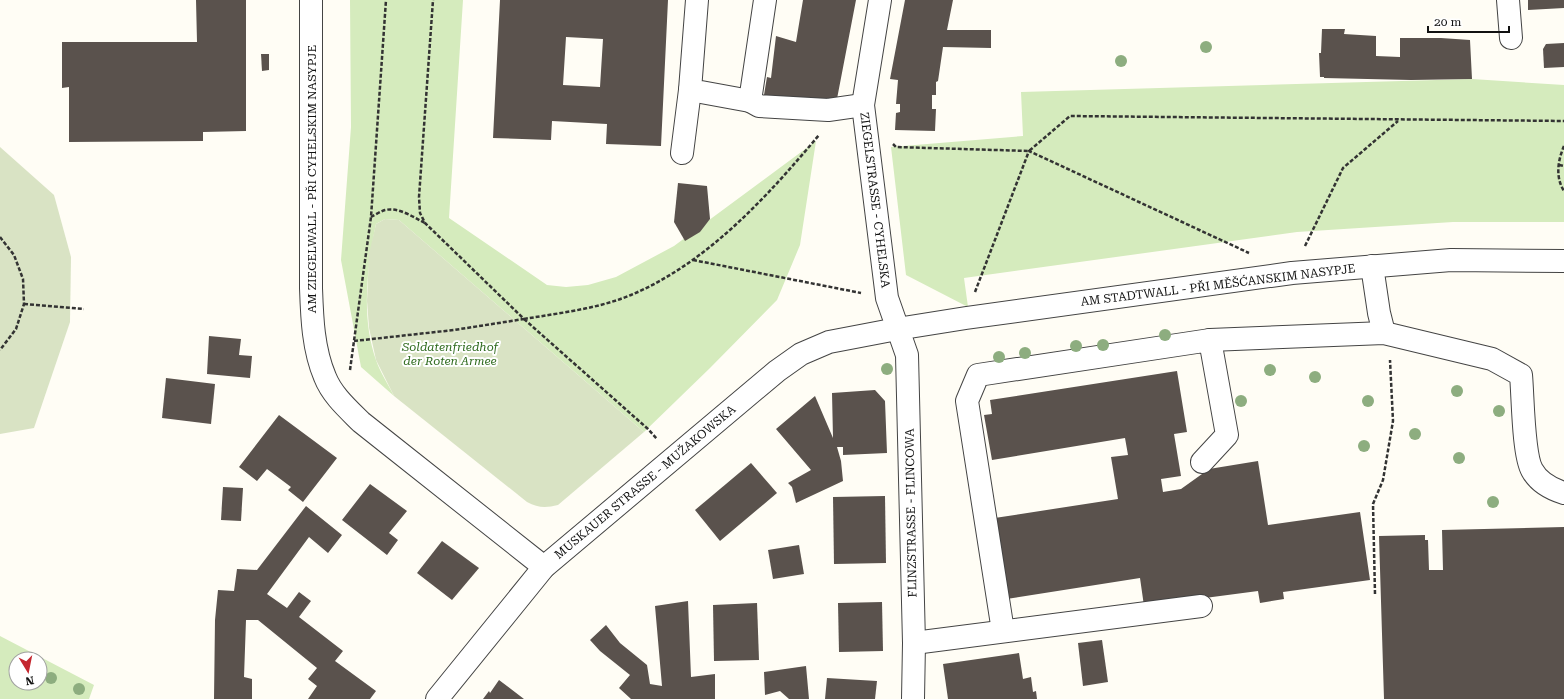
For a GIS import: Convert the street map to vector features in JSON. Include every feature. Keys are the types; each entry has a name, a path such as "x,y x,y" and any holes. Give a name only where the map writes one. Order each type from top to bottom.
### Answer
{"street":[{"name":"AM ZIEGELWALL - PŘI CYHELSKIM NASYPJE","path":"311,0 310,288 313,327 325,377 345,407 361,422 544,567"},
{"path":"682,153 690,90 697,0"},
{"path":"750,101 765,0"},
{"name":"ZIEGELSTRASSE - CYHELSKA","path":"880,0 862,105 887,298 897,329"},
{"path":"1508,0 1511,38"},
{"path":"690,90 750,101 759,106 828,110 862,105"},
{"name":"AM STADTWALL - PŘI MĚŠĆANSKIM NASYPJE","path":"897,329 966,318 1292,273 1450,260 1564,261"},
{"path":"1372,266 1379,313 1384,333"},
{"name":"MUSKAUER STRASSE - MUŽAKOWSKA","path":"437,699 544,567 777,371 801,354 829,342 897,329"},
{"name":"FLINZSTRASSE - FLINCOWA","path":"897,329 907,355 914,643 913,699"},
{"path":"1003,631 967,401 978,375 1210,340 1384,333 1492,359 1522,375 1526,447 1531,470 1541,482 1564,493"},
{"path":"1202,462 1228,435 1210,340"},
{"path":"914,643 1201,606"}],"path":[{"path":"386,0 371,218 354,341 454,330 524,319 590,307 630,295 665,278 692,260 739,221 789,170 823,130"},
{"path":"425,223 420,212 419,197 433,0"},
{"path":"966,318 1030,151 1070,116 1398,121 1564,121"},
{"path":"1292,273 1343,168 1398,121"},
{"path":"892,142 896,147 1030,151 1250,253"},
{"path":"1564,146 1559,158 1558,173 1564,191"},
{"path":"1559,165 1564,166"},
{"path":"371,218 384,210 394,210 405,212 425,223 524,319 648,429 674,457"},
{"path":"0,237 14,255 23,279 24,304 16,329 0,350"},
{"path":"692,260 887,298"},
{"path":"24,304 84,308"},
{"path":"1375,594 1373,504 1383,480 1393,421 1390,358 1384,333"}],"green space":[{"path":"350,0 463,0 449,218 547,285 566,287 588,285 616,277 674,246 816,141 800,245 777,300 644,432 399,220 385,219 376,224 370,257 367,292 368,327 371,344 382,374 394,396 361,367 341,260 351,127"},
{"path":"1472,79 1564,85 1564,222 1453,222 1297,232 964,278 968,307 906,275 891,147 1023,136 1021,92"},
{"path":"0,147 54,195 71,257 70,322 34,428 0,434"},
{"name":"Soldatenfriedhof der Roten Armee","path":"385,219 399,220 644,432 558,505 546,507 538,506 527,502 394,396 376,360 369,328 367,301 369,254 376,224"},
{"path":"0,636 29,651 8,651 8,691 48,691 48,661 94,685 89,699 0,699"}],"building":[{"path":"196,0 246,0 246,131 203,132 203,141 69,142 69,87 62,88 62,42 197,42"},
{"path":"500,0 668,0 661,146 606,144 607,124 552,121 551,140 493,138","holes":["566,37 603,39 600,87 563,85"]},
{"path":"803,0 856,0 836,104 764,95 767,77 771,78 776,36 796,42"},
{"path":"905,0 953,0 947,30 991,30 991,48 943,47 938,81 936,82 936,95 932,95 932,109 936,109 935,131 895,130 896,113 900,112 900,104 896,104 898,80 890,79"},
{"path":"1528,0 1564,0 1564,8 1528,10"},
{"path":"1322,29 1345,29 1344,34 1376,36 1376,56 1400,57 1400,38 1470,40 1472,79 1411,80 1320,77 1319,53 1321,53"},
{"path":"1564,43 1564,67 1544,68 1543,49 1546,44"},
{"path":"261,54 269,54 269,70 262,71"},
{"path":"678,183 707,186 710,219 700,232 685,241 674,222"},
{"path":"209,336 241,339 239,355 252,356 250,378 207,374"},
{"path":"1177,371 1187,432 1174,434 1181,476 1161,479 1163,492 1181,489 1209,469 1258,461 1268,525 1360,512 1370,580 1283,592 1284,599 1260,603 1258,591 1144,606 1140,578 1000,600 988,519 1118,499 1111,457 1128,455 1125,438 992,460 984,415 992,414 990,400"},
{"path":"166,378 215,384 211,424 162,418"},
{"path":"875,390 885,401 887,453 843,455 843,447 837,447 841,461 843,481 796,503 792,487 788,483 811,470 776,429 815,396 833,438 832,393"},
{"path":"279,415 337,458 303,502 288,490 291,487 267,469 257,481 239,467"},
{"path":"751,463 777,493 720,541 695,510"},
{"path":"370,484 407,511 389,533 398,540 387,555 342,520"},
{"path":"223,487 243,488 241,521 221,520"},
{"path":"885,496 886,563 834,564 833,497"},
{"path":"306,506 342,535 328,553 309,537 267,594 287,608 299,592 311,601 299,617 343,651 335,661 376,691 370,699 308,699 317,686 308,679 317,668 258,620 246,620 244,677 252,679 252,699 214,699 215,620 218,590 234,591 237,569 257,570"},
{"path":"1564,527 1564,699 1384,699 1379,536 1425,535 1425,540 1428,540 1429,570 1443,570 1442,530"},
{"path":"442,541 479,568 452,600 417,573"},
{"path":"799,545 804,574 773,579 768,550"},
{"path":"688,601 691,677 715,674 715,699 631,699 619,688 630,675 600,651 590,640 606,625 620,643 647,665 650,684 662,686 655,606"},
{"path":"882,602 883,651 839,652 838,603"},
{"path":"757,603 759,660 714,661 713,605"},
{"path":"1102,640 1108,682 1083,686 1078,643"},
{"path":"1019,653 1023,679 1031,677 1033,692 1036,691 1037,699 948,699 943,664"},
{"path":"806,666 809,699 789,699 780,691 765,695 764,672"},
{"path":"827,678 877,681 875,699 825,699"},
{"path":"499,680 524,699 483,699 489,691 490,693"}]}
